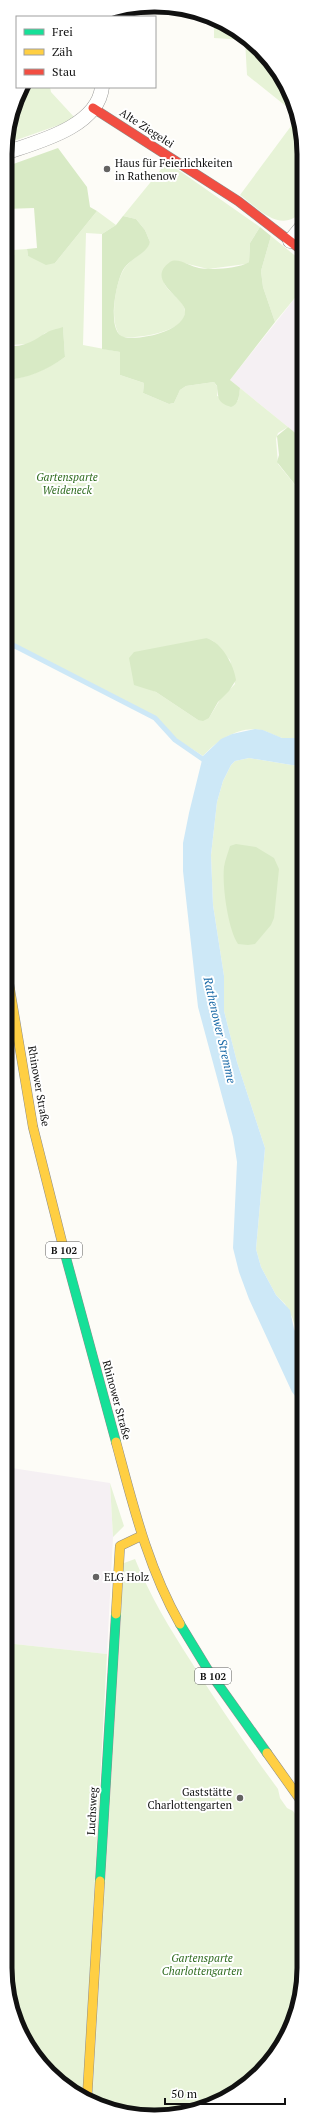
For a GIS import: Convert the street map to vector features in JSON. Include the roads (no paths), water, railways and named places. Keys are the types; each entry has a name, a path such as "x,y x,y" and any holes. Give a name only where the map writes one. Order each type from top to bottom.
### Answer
{"main road":[{"name":"Alte Ziegelei","path":"93,108 238,201 297,246"},
{"name":"Rhinower Straße","path":"12,1000 34,1127 66,1259 141,1536 152,1566 179,1623 223,1692 297,1795"},
{"name":"Luchsweg","path":"86,2093 120,1546 141,1536"}],"street":[{"path":"12,150 62,132 86,117 101,95 102,88"},
{"path":"290,241 297,232"}],"water":[{"name":"Rathenower Stremme","path":"255,729 263,730 282,738 297,738 297,766 249,758 235,761 231,765 223,781 217,802 211,855 213,905 224,976 224,1011 237,1062 265,1148 256,1249 261,1267 276,1295 290,1310 294,1329 297,1335 297,1398 292,1392 249,1299 239,1272 233,1248 237,1162 233,1137 198,1007 183,871 183,843 203,756 221,739 232,734"}],"waterway":[{"path":"12,645 155,718 175,740 207,762"}],"place":[{"name":"Haus für Feierlichkeiten in Rathenow","path":"107,169"},
{"name":"ELG Holz","path":"96,1577"},
{"name":"Gaststätte Charlottengarten","path":"240,1798"}],"park label":[{"name":"Gartensparte Weideneck","path":"67,483"},
{"name":"Gartensparte Charlottengarten","path":"202,1964"}]}
